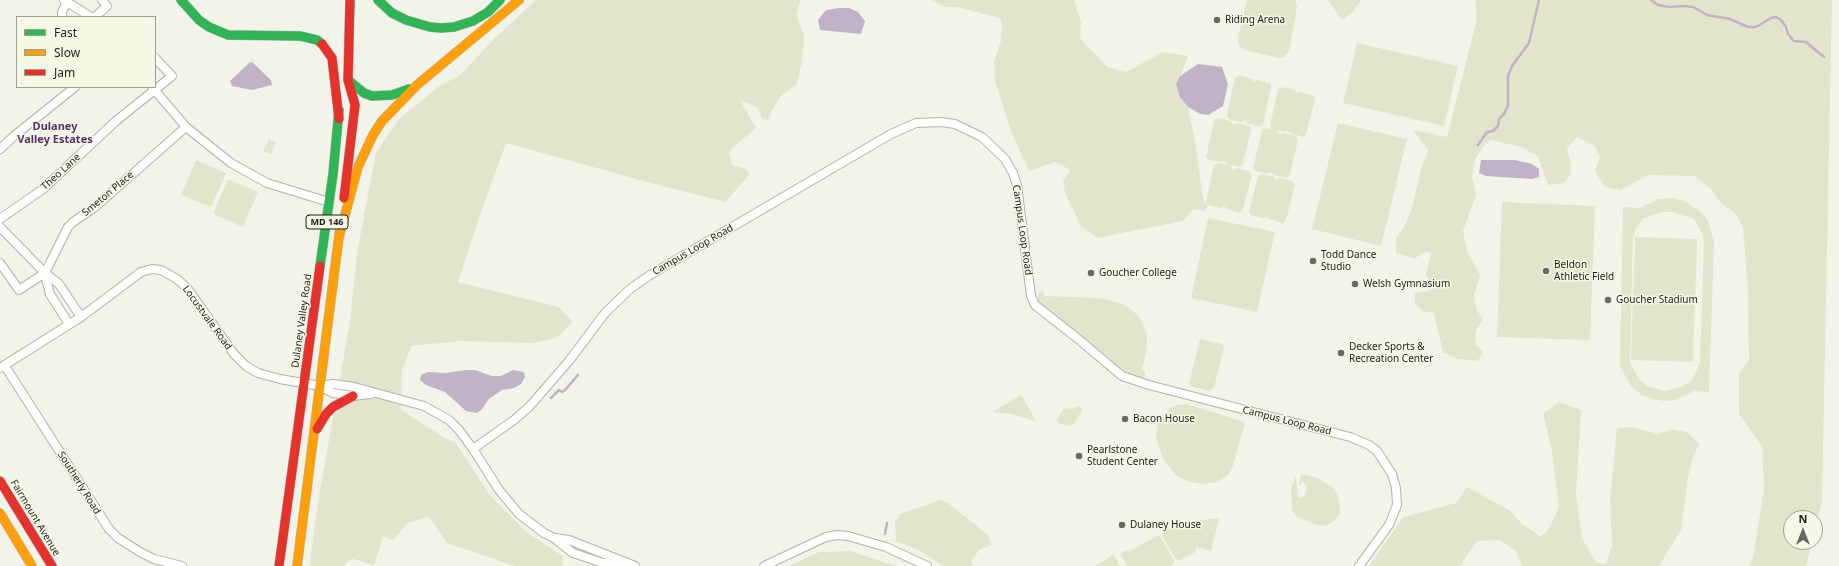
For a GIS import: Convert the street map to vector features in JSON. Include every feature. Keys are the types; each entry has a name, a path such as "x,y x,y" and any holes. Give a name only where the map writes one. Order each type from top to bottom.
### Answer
{"main road":[{"path":"181,0 199,20 209,27 228,35 300,36 317,40 323,45 332,58 339,119"},
{"name":"Dulaney Valley Road","path":"297,566 348,176 355,105 348,80 350,0"},
{"path":"378,0 392,13 406,20 430,27 441,28 454,27 473,21 488,12 500,0"},
{"path":"339,237 358,167 373,135 386,116 417,85 519,0"},
{"path":"348,80 364,93 382,97 403,92 417,85"},
{"name":"Dulaney Valley Road","path":"279,566 329,202 340,103 348,80"},
{"path":"314,435 322,421 333,407 353,396"},
{"name":"Fairmount Avenue","path":"2,487 52,566"},
{"path":"0,510 12,502"},
{"path":"0,513 32,566"}],"street":[{"path":"96,16 107,6 102,0"},
{"path":"62,16 66,1 88,16"},
{"name":"Theo Lane","path":"156,59 172,76 156,86"},
{"path":"0,150 14,136 74,88"},
{"path":"153,88 186,127 226,159 267,183 329,202"},
{"name":"Theo Lane","path":"0,218 43,190 153,88"},
{"name":"Campus Loop Road","path":"473,449 514,420 529,407 569,361 596,324 630,289 650,275 891,134 916,123 941,122 955,124 982,137 1005,159 1013,173 1020,199 1031,296 1034,305 1077,338 1122,376 1149,385 1350,437 1369,445 1377,451 1392,474 1396,488 1397,505 1389,524 1359,566"},
{"name":"Smeton Place","path":"44,273 68,227 95,207 186,127"},
{"path":"0,227 44,273 64,290 81,317"},
{"path":"0,263 19,290 44,273"},
{"name":"Locustvale Road","path":"2,367 81,317 141,272 152,269 161,270 177,279 187,288 227,346 246,366 264,375 320,386"},
{"path":"44,273 50,294 69,324"},
{"name":"Southerly Road","path":"2,367 109,529 118,538 140,552 154,559 182,566"},
{"path":"320,386 333,384 354,387 407,400 438,413 459,430 508,502 519,514 544,533 554,538 569,540 607,554 624,563 635,566"},
{"path":"320,386 333,393 353,396 375,393"},
{"path":"764,566 826,537 837,535 848,536 886,547 927,566"}],"green space":[{"path":"536,0 800,0 797,16 804,36 802,61 797,84 781,96 772,110 768,120 762,119 758,108 740,100 756,128 729,151 732,165 746,169 750,174 725,202 506,143 458,282 559,307 573,322 556,338 533,343 460,341 411,346 402,371 401,410 448,440 456,443 489,494 526,532 563,556 562,565 565,566 515,566 447,543 429,517 408,523 393,540 383,537 374,565 353,559 346,562 344,566 311,566 310,563 318,502 350,322 357,253 376,153 399,119 438,87 460,75 494,39"},
{"path":"932,0 1074,0 1081,22 1080,38 1107,67 1126,72 1163,52 1188,56 1177,84 1180,97 1188,107 1196,147 1203,199 1208,206 1205,211 1194,209 1183,221 1097,238 1081,226 1065,193 1063,180 1071,170 1055,162 1029,171 1012,134 995,81 994,61 1001,41 1002,26 1000,18 957,7 945,7"},
{"path":"1247,0 1295,0 1297,7 1289,51 1284,57 1278,58 1245,50 1239,46 1238,37"},
{"path":"1328,0 1361,0 1354,11 1342,20"},
{"path":"1475,0 1832,0 1822,501 1820,510 1783,510 1783,550 1810,550 1806,566 1749,566 1753,558 1764,488 1762,446 1739,414 1739,374 1749,359 1748,294 1743,227 1736,214 1721,203 1710,188 1694,176 1649,175 1620,190 1605,187 1595,171 1600,157 1595,146 1577,137 1567,148 1571,165 1570,175 1564,183 1548,185 1538,156 1521,147 1491,140 1486,143 1475,159 1472,176 1476,195 1463,231 1467,252 1480,275 1474,295 1476,308 1483,320 1476,330 1475,344 1483,352 1478,361 1457,359 1443,352 1434,313 1423,311 1415,304 1415,293 1433,289 1426,274 1431,253 1425,252 1414,259 1396,253 1396,238 1404,227 1412,208 1421,169 1428,150 1413,130 1447,137 1477,19"},
{"path":"1357,43 1458,66 1444,126 1343,103"},
{"path":"1239,75 1252,79 1253,82 1257,80 1270,83 1271,87 1263,125 1261,127 1247,123 1246,120 1242,122 1229,119 1227,116 1235,78"},
{"path":"1282,87 1295,90 1296,94 1300,92 1313,95 1315,99 1306,135 1303,137 1290,133 1288,130 1285,132 1272,129 1270,126 1278,89"},
{"path":"1219,118 1231,121 1233,125 1237,123 1249,126 1251,129 1243,164 1240,167 1226,164 1225,161 1221,162 1209,160 1206,157 1214,120"},
{"path":"1338,123 1407,139 1381,246 1312,229"},
{"path":"1266,128 1278,131 1280,135 1284,133 1296,136 1298,140 1290,174 1287,178 1273,175 1272,172 1268,174 1255,171 1253,168 1262,131"},
{"path":"269,139 276,142 271,154 263,151"},
{"path":"196,160 226,173 211,207 181,195"},
{"path":"1219,163 1231,166 1233,170 1237,168 1249,171 1252,175 1243,209 1240,213 1226,209 1225,206 1221,208 1208,205 1206,202 1214,165"},
{"path":"1262,174 1274,177 1276,181 1280,178 1292,181 1295,185 1286,220 1283,223 1269,219 1268,217 1264,218 1252,216 1249,212 1258,176"},
{"path":"228,179 258,192 243,227 213,214"},
{"path":"1674,198 1684,201 1701,212 1708,221 1714,242 1709,392 1694,391 1676,400 1664,401 1642,395 1631,386 1620,366 1623,207 1640,208 1658,199","holes":["1662,212 1672,212 1694,219 1702,233 1704,243 1700,361 1691,381 1681,387 1664,391 1647,386 1639,379 1630,363 1633,238 1636,228 1644,218"]},
{"name":"Beldon Athletic Field","path":"1502,202 1595,206 1590,340 1497,337"},
{"path":"1208,218 1275,232 1257,312 1191,298"},
{"path":"1635,237 1697,239 1693,362 1631,360"},
{"path":"1044,290 1044,296 1099,298 1123,304 1133,311 1140,318 1147,335 1147,348 1142,370 1145,371 1145,378 1126,374 1044,308 1038,301 1038,296 1039,293"},
{"path":"1200,339 1222,344 1224,347 1214,388 1209,391 1191,386 1189,384"},
{"path":"1021,395 1036,421 1011,414 992,412"},
{"path":"1559,402 1581,410 1576,495 1582,538 1596,562 1606,564 1612,545 1610,500 1617,428 1631,427 1659,434 1672,429 1687,432 1699,444 1692,460 1688,477 1681,530 1659,566 1522,566 1516,551 1500,540 1477,541 1460,566 1369,566 1403,517 1456,503 1467,487 1509,510 1522,524 1541,537 1548,530 1559,507 1551,446 1543,414"},
{"path":"1186,404 1245,422 1233,466 1228,475 1217,482 1203,484 1186,481 1175,474 1164,460 1160,450 1156,437 1157,426 1170,408"},
{"path":"1077,406 1081,407 1082,411 1074,424 1068,426 1060,424 1056,421 1063,409 1073,409"},
{"path":"1301,475 1318,478 1333,488 1337,494 1340,513 1331,523 1324,526 1316,525 1297,517 1292,510 1291,489 1296,476 1298,496 1301,498 1305,495 1307,486 1304,482 1299,485"},
{"path":"941,500 948,503 988,535 992,545 980,549 971,561 973,566 944,566 920,551 896,541 895,522 900,514"},
{"path":"1219,519 1211,551 1196,547 1195,552 1179,561 1161,535 1163,532 1180,523"},
{"path":"1156,536 1160,536 1174,561 1174,564 1171,566 1127,566 1120,554 1127,550 1129,552"},
{"path":"850,551 896,566 789,566 819,552"},
{"path":"1113,555 1120,566 1095,566"}],"shaded area":[{"path":"849,8 858,12 865,21 861,34 820,30 818,20 826,10"},
{"path":"252,62 271,80 272,85 252,90 232,86 230,81 249,63"},
{"path":"1198,64 1222,67 1228,84 1223,106 1208,115 1200,114 1188,107 1180,97 1176,84 1180,76"},
{"path":"1481,160 1515,160 1532,164 1539,169 1539,177 1532,179 1486,176 1479,173"},
{"path":"475,370 492,376 501,376 513,370 524,372 525,377 521,384 514,388 502,390 489,399 477,413 466,411 445,392 426,385 420,380 421,375 428,372 445,373"}],"waterway":[{"path":"1478,145 1487,132 1493,131 1498,126 1499,119 1504,114 1508,105 1508,76 1512,66 1529,43 1539,0"},
{"path":"1651,0 1658,5 1669,7 1693,7 1707,15 1730,19 1748,27 1756,27 1771,18 1776,17 1781,20 1786,27 1788,34 1794,41 1806,42 1824,57"},
{"path":"551,398 559,390 562,392 565,390 578,375"},
{"path":"885,534 887,523"}],"traffic: fast":[{"path":"181,0 199,20 209,27 228,35 300,36 317,40 322,44"},
{"path":"378,0 392,13 406,20 430,27 441,28 454,27 473,21 488,12 500,0"},
{"path":"348,80 364,93 372,96 392,95 409,89"},
{"path":"320,266 333,174 339,110"}],"traffic: slow":[{"path":"339,237 358,167 373,135 382,121 417,85 519,0"},
{"path":"297,566 340,228"},
{"path":"0,513 32,566"}],"traffic: jam":[{"path":"344,198 355,105 348,80 350,0"},
{"path":"322,44 332,58 339,119"},
{"path":"279,566 320,266"},
{"path":"317,429 326,414 333,407 353,396"},
{"path":"0,481 52,566"}],"place":[{"name":"Riding Arena","path":"1217,20"},
{"name":"Todd Dance Studio","path":"1313,261"},
{"name":"Beldon Athletic Field","path":"1546,271"},
{"name":"Goucher College","path":"1091,273"},
{"name":"Welsh Gymnasium","path":"1355,284"},
{"name":"Goucher Stadium","path":"1608,300"},
{"name":"Decker Sports & Recreation Center","path":"1341,353"},
{"name":"Bacon House","path":"1125,419"},
{"name":"Pearlstone Student Center","path":"1079,456"},
{"name":"Dulaney House","path":"1122,525"}],"district":[{"name":"Dulaney Valley Estates","path":"55,133"}]}
